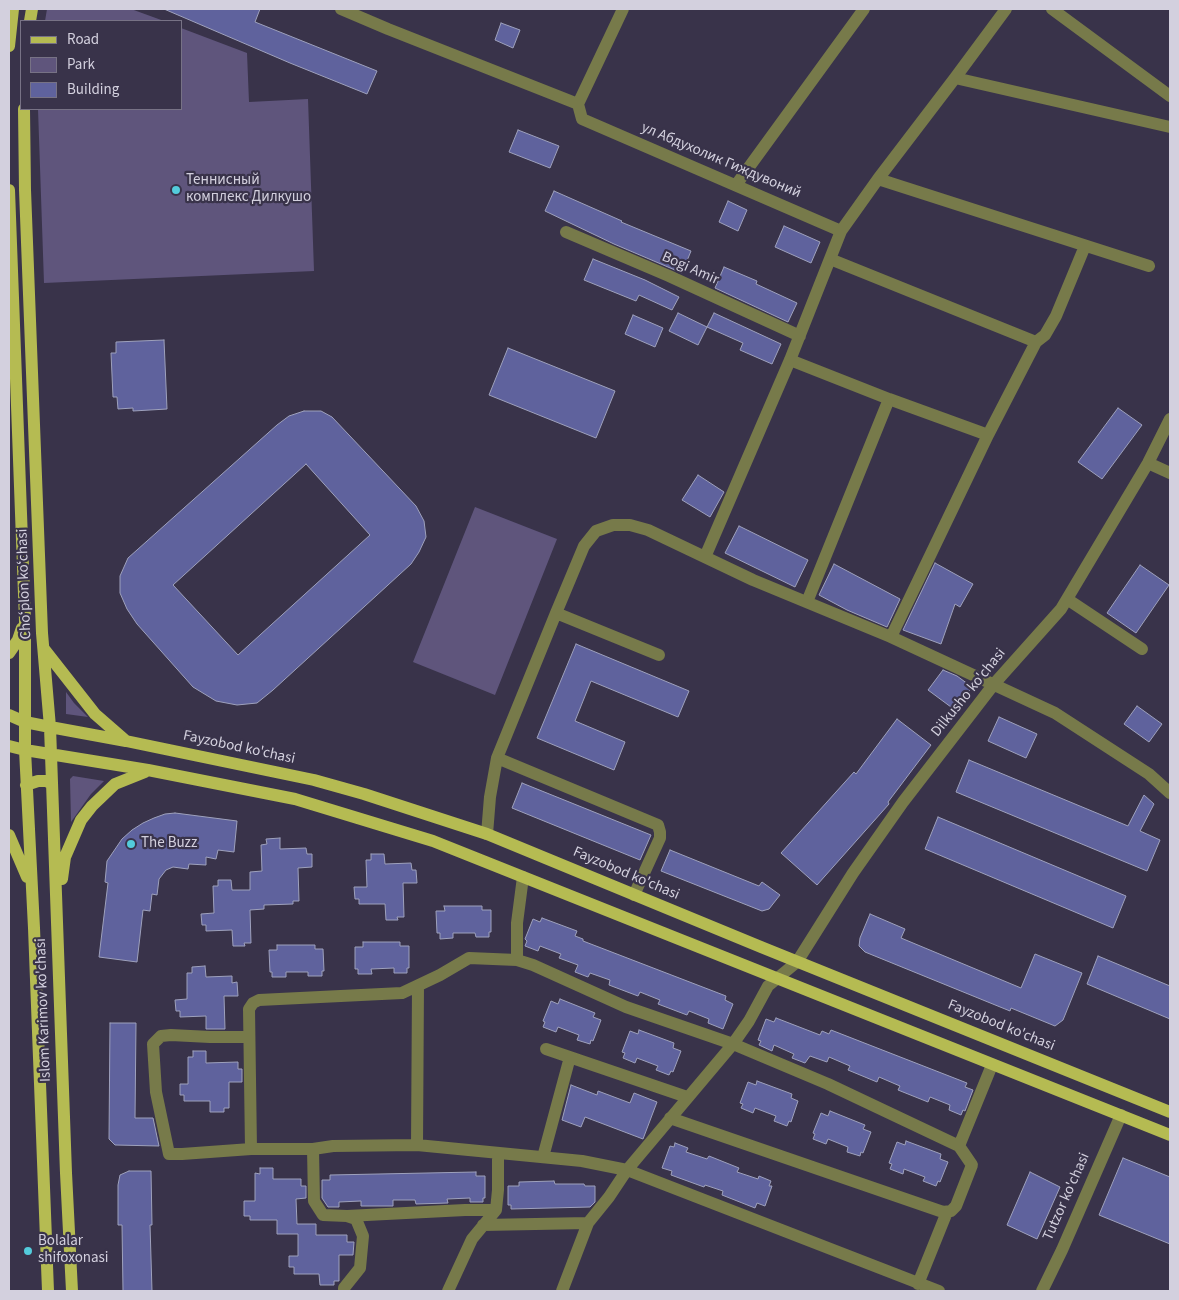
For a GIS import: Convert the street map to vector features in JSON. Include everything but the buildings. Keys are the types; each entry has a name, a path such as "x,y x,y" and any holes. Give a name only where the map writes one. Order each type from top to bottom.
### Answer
{"main road":[{"path":"9,46 13,9"},
{"name":"Choʻplon koʻchasi","path":"24,110 25,190 44,649 50,727"},
{"name":"Choʻplon koʻchasi","path":"9,190 25,621 25,750"},
{"path":"9,653 18,640 25,621"},
{"path":"44,649 95,714 126,741"},
{"path":"24,694 36,703 40,703 48,697"},
{"name":"Fayzobod ko'chasi","path":"9,715 25,722 314,780 364,794 487,834 796,962 1170,1112"},
{"name":"Islom Karimov ko'chasi","path":"50,727 72,1291"},
{"path":"9,746 248,789 335,810 433,841 1170,1135"},
{"name":"Islom Karimov ko'chasi","path":"25,750 48,1291"},
{"path":"57,917 65,857 81,820 92,806 115,784 148,770"},
{"path":"26,785 38,781 46,781 52,784"},
{"path":"9,836 21,860 32,890"}],"street":[{"path":"341,9 578,104 623,9"},
{"path":"736,185 864,9"},
{"path":"706,557 800,336 841,231 878,178 1006,9"},
{"path":"1052,9 1168,90"},
{"path":"955,78 1170,126"},
{"name":"ул Абдухолик Гиждувоний","path":"578,104 582,119 841,231"},
{"path":"878,178 1149,266"},
{"path":"566,232 669,276 800,336"},
{"path":"891,637 988,435 1036,342 1045,335 1056,316 1085,246"},
{"path":"830,259 1036,342"},
{"path":"790,360 988,435"},
{"path":"807,602 889,399"},
{"name":"Dilkusho ko'chasi","path":"562,1291 588,1223 687,1097 733,1044 749,1022 768,986 796,962 853,873 898,810 994,684 1061,609 1148,463 1170,419"},
{"path":"1148,463 1170,474"},
{"path":"487,834 490,797 497,758 556,613 584,546 596,531 613,525 639,527 753,580 891,637 1055,713 1149,774 1170,793"},
{"path":"1067,599 1142,649"},
{"path":"556,613 659,656"},
{"path":"497,758 658,825 660,838 634,895"},
{"path":"517,960 517,922 523,877"},
{"path":"251,1149 249,1008 253,1003 259,1000 402,992 418,986 469,958 517,960 533,965 626,1006 733,1044 828,1084 959,1146 972,1165 956,1206 951,1211 943,1212 670,1118"},
{"path":"417,1145 418,986"},
{"path":"249,1037 171,1034 161,1036 153,1044 156,1092 169,1154 251,1149 313,1149 333,1146 417,1145 582,1161 628,1170 939,1291"},
{"path":"546,1049 687,1097"},
{"path":"544,1157 570,1057"},
{"path":"959,1146 992,1064"},
{"name":"Tutzor ko'chasi","path":"1042,1291 1121,1115"},
{"path":"313,1149 314,1201 323,1215 347,1216 496,1210"},
{"path":"448,1291 472,1239 496,1210 498,1153"},
{"path":"918,1284 947,1212"},
{"path":"344,1291 344,1288 360,1268 363,1236 356,1219 347,1216"},
{"path":"483,1225 588,1223"}],"green space":[{"path":"47,9 131,9 161,20 45,20"},
{"name":"Теннисный комплекс Дилкушо","path":"182,28 247,53 249,102 308,99 314,271 44,283 38,110 182,110"},
{"path":"475,507 557,539 495,695 413,662"},
{"path":"66,692 74,703 88,717 66,714"},
{"path":"73,776 104,781 91,794 71,822 70,779"}],"place":[{"name":"Теннисный комплекс Дилкушо","path":"176,190"},
{"name":"The Buzz","path":"131,844"},
{"name":"Bolalar shifoxonasi","path":"28,1251"}]}
